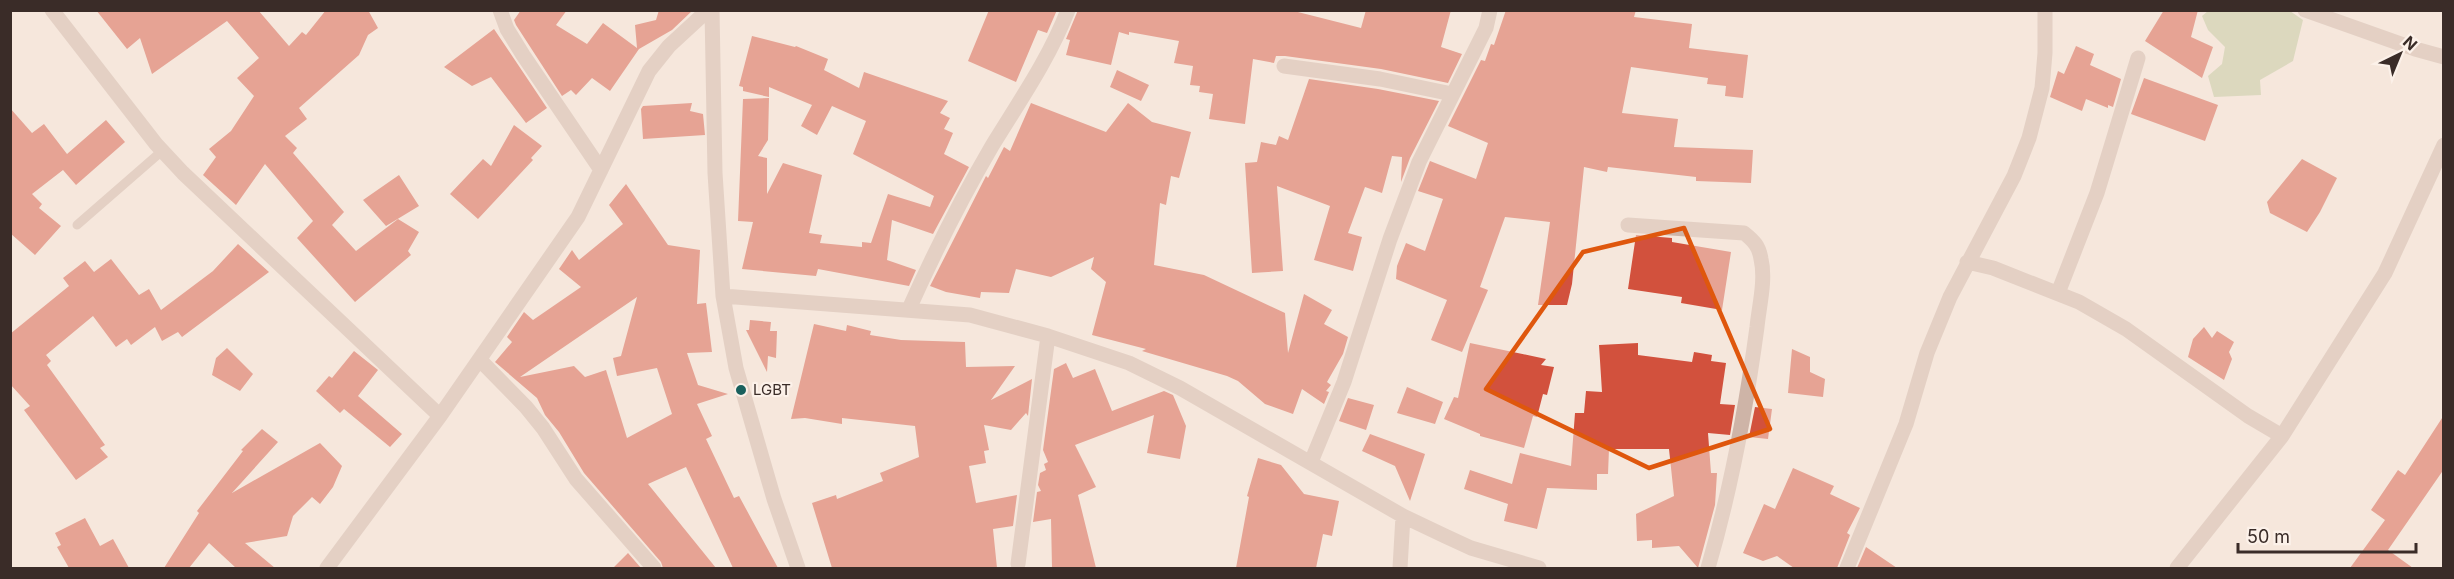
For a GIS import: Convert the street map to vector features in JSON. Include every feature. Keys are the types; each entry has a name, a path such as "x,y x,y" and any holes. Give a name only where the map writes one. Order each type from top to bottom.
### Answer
{"street":[{"path":"52,10 162,151 224,214 440,416"},
{"path":"500,10 507,29 518,47 601,171"},
{"path":"327,568 440,416 578,217 649,71 669,46 710,10"},
{"path":"710,10 723,296 736,368 774,499 798,568"},
{"path":"909,309 950,221 1038,72 1068,10"},
{"path":"1311,462 1344,382 1390,239 1419,162 1486,28 1491,10"},
{"path":"1847,568 1906,424 1928,353 1950,297 2014,176 2029,138 2042,88 2045,10"},
{"path":"2305,10 2444,57"},
{"path":"2058,293 2097,193 2138,58"},
{"path":"1284,66 1380,79 1452,94"},
{"path":"2177,568 2282,436 2385,273 2444,145"},
{"path":"1628,225 1744,233 1756,243 1762,261 1762,286 1748,391 1722,518 1708,568"},
{"path":"1967,262 1993,268 2058,293 2126,328 2248,416 2282,436"},
{"path":"723,296 970,315 1048,336 1129,363 1180,388 1403,516 1471,548 1539,568"},
{"path":"1018,564 1048,336"},
{"path":"480,360 526,406 576,479 654,568"},
{"path":"1400,568 1403,516"}],"lane":[{"path":"76,225 162,151"}],"highlighted area":[{"path":"1684,228 1770,429 1649,468 1486,389 1583,252"}],"green space":[{"path":"2208,11 2290,11 2303,20 2293,61 2260,80 2261,95 2214,97 2208,76 2222,64 2225,47 2208,30 2202,16"}],"building":[{"path":"96,10 258,10 289,46 302,32 306,35 326,10 368,10 378,28 368,35 359,55 299,108 307,119 285,136 297,148 293,153 344,212 332,225 356,251 398,219 419,232 408,251 411,255 355,302 297,238 313,221 265,164 236,205 203,175 216,157 209,149 231,131 254,96 237,78 259,58 227,21 152,74 140,38 127,49"},
{"path":"521,10 567,10 556,25 587,44 603,23 637,48 635,25 656,20 659,10 693,10 672,30 639,49 610,91 592,78 576,95 571,90 562,96 516,25 514,20"},
{"path":"989,10 1057,10 1047,33 1038,30 1016,82 968,61"},
{"path":"1078,10 1290,10 1361,28 1366,10 1451,10 1441,47 1462,54 1448,83 1381,69 1285,56 1276,56 1274,63 1253,59 1245,124 1209,119 1213,94 1199,92 1200,86 1190,85 1193,66 1174,63 1179,41 1119,32 1111,65 1066,55 1070,40 1066,39"},
{"path":"1506,10 1636,10 1634,17 1692,24 1689,48 1748,55 1743,98 1725,96 1726,86 1707,84 1708,78 1631,67 1622,113 1678,119 1674,147 1753,150 1751,183 1696,181 1696,177 1608,167 1607,172 1584,167 1572,284 1567,305 1538,305 1550,222 1505,217 1480,287 1488,290 1462,352 1431,340 1447,300 1396,279 1397,266 1406,243 1425,251 1443,199 1418,191 1430,161 1476,179 1488,143 1448,126 1481,60 1485,61 1491,44 1494,45"},
{"path":"2164,10 2198,10 2191,37 2213,47 2202,78 2145,41"},
{"path":"494,29 547,108 526,123 491,77 472,86 444,67"},
{"path":"752,36 796,46 828,59 824,70 859,88 864,72 948,101 940,113 950,118 944,129 953,133 944,154 969,167 933,234 892,220 887,260 916,270 909,286 818,269 816,276 742,269 753,222 738,221 743,99 769,98 768,140 758,156 767,158 767,194 783,163 822,175 809,233 822,235 820,243 862,247 862,242 871,243 888,194 930,207 934,196 853,154 866,121 832,106 817,135 801,126 812,105 769,87 769,97 743,91 743,87 739,86"},
{"path":"2076,46 2094,54 2090,65 2121,79 2113,107 2108,105 2108,108 2086,99 2082,111 2050,97 2058,71 2064,74"},
{"path":"1117,70 1149,85 1141,101 1110,87"},
{"path":"2144,78 2218,105 2205,141 2131,114"},
{"path":"1309,79 1439,101 1410,158 1401,182 1402,157 1392,156 1382,193 1365,187 1348,233 1362,237 1353,271 1314,260 1330,206 1277,186 1283,271 1252,273 1245,163 1257,162 1261,142 1276,145 1279,136 1288,140"},
{"path":"692,103 690,111 703,114 705,135 643,139 641,109 643,106"},
{"path":"1031,103 1106,132 1128,103 1152,122 1191,132 1179,178 1171,176 1166,205 1160,203 1154,265 1204,275 1285,313 1288,353 1304,294 1332,310 1324,324 1348,337 1343,354 1327,382 1331,385 1326,391 1329,392 1324,404 1302,389 1293,414 1265,404 1238,381 1227,376 1142,351 1146,349 1092,335 1106,282 1091,269 1094,257 1051,277 1016,269 1009,293 981,292 980,298 946,292 930,286 986,176 988,178 1004,147 1010,151"},
{"path":"10,108 32,133 44,124 67,154 106,120 125,142 76,185 63,170 32,194 42,204 39,208 61,226 35,255 10,233"},
{"path":"514,125 542,146 531,158 533,160 478,219 450,194 483,159 491,166"},
{"path":"2302,159 2337,178 2307,232 2270,213 2267,202"},
{"path":"399,175 419,206 386,226 363,200"},
{"path":"626,184 668,245 700,250 697,304 706,303 712,352 687,353 698,385 728,394 697,404 712,436 706,439 734,498 739,496 778,568 733,568 686,467 648,484 716,568 663,568 661,562 584,473 559,432 545,415 537,398 495,362 512,342 507,337 524,312 533,320 581,287 559,269 572,250 579,260 623,224 609,205","holes":["637,297 621,356 613,358 617,376 657,368 672,414 627,438 606,370 585,377 574,366 520,377"]},
{"path":"1636,235 1672,238 1672,242 1731,252 1722,310 1681,303 1682,297 1628,289"},
{"path":"238,244 269,272 182,337 178,332 162,341 155,327 131,345 127,339 116,347 93,316 46,355 51,361 47,365 105,445 100,448 108,457 76,480 24,410 30,406 10,384 10,334 69,286 63,278 85,261 94,272 111,259 139,295 149,289 161,310 213,271"},
{"path":"750,320 771,322 770,331 777,331 776,358 768,356 767,372 746,330 749,330"},
{"path":"814,324 846,331 847,325 871,331 870,335 901,340 965,342 966,367 1015,366 991,400 1032,379 1028,416 1026,413 1011,430 984,425 989,450 984,451 986,463 969,466 976,503 1017,495 1013,526 993,529 997,568 832,568 812,503 836,495 837,499 883,481 880,473 919,457 915,426 842,418 842,424 805,418 791,419"},
{"path":"2204,327 2212,338 2217,331 2234,342 2229,352 2232,359 2224,380 2188,357 2193,339"},
{"path":"1470,343 1546,359 1541,365 1554,367 1547,395 1543,394 1537,417 1533,416 1524,448 1480,436 1480,434 1444,419 1454,397 1458,398"},
{"path":"1638,343 1638,355 1692,362 1694,352 1712,355 1711,361 1726,363 1720,404 1735,405 1730,435 1708,433 1711,473 1717,473 1715,505 1698,568 1679,546 1652,548 1652,540 1637,541 1636,514 1674,496 1669,449 1609,449 1608,474 1597,474 1597,490 1547,488 1537,529 1504,521 1508,504 1464,489 1470,470 1512,484 1520,453 1571,466 1575,413 1584,413 1586,391 1602,392 1599,345"},
{"path":"227,348 253,374 240,391 212,375 216,358"},
{"path":"1792,349 1810,357 1810,372 1825,379 1823,397 1788,393"},
{"path":"354,351 378,370 358,396 402,434 390,447 344,409 340,413 316,391 329,376 332,378"},
{"path":"1066,363 1073,378 1095,369 1112,411 1164,391 1173,395 1186,426 1180,459 1147,453 1154,415 1075,445 1096,487 1078,495 1096,568 1052,568 1051,519 1033,522 1037,492 1041,491 1038,485 1040,473 1046,470 1044,464 1048,462 1043,450 1054,369"},
{"path":"1407,387 1443,402 1435,424 1397,413"},
{"path":"1348,398 1374,405 1366,430 1339,421"},
{"path":"1755,407 1772,409 1768,439 1749,437"},
{"path":"2444,415 2444,469 2388,550 2413,568 2350,568 2385,520 2371,510 2398,470 2405,475"},
{"path":"262,429 278,442 232,493 320,443 342,466 333,487 320,504 312,497 293,516 287,536 245,543 275,568 236,568 209,543 189,568 164,568 199,513 197,511 243,451 241,450"},
{"path":"1370,434 1425,454 1410,501 1395,466 1362,451"},
{"path":"1258,458 1281,465 1304,494 1339,501 1332,536 1323,534 1316,568 1236,568 1249,497 1247,496"},
{"path":"1793,468 1834,486 1830,494 1860,508 1847,533 1850,535 1837,568 1794,568 1777,556 1763,561 1743,553 1764,504 1775,509"},
{"path":"85,518 100,546 113,539 129,568 69,568 57,547 61,545 55,533"},
{"path":"1866,547 1897,568 1857,568"},
{"path":"628,553 641,568 613,568"}],"place":[{"name":"LGBT","path":"741,390"}]}
